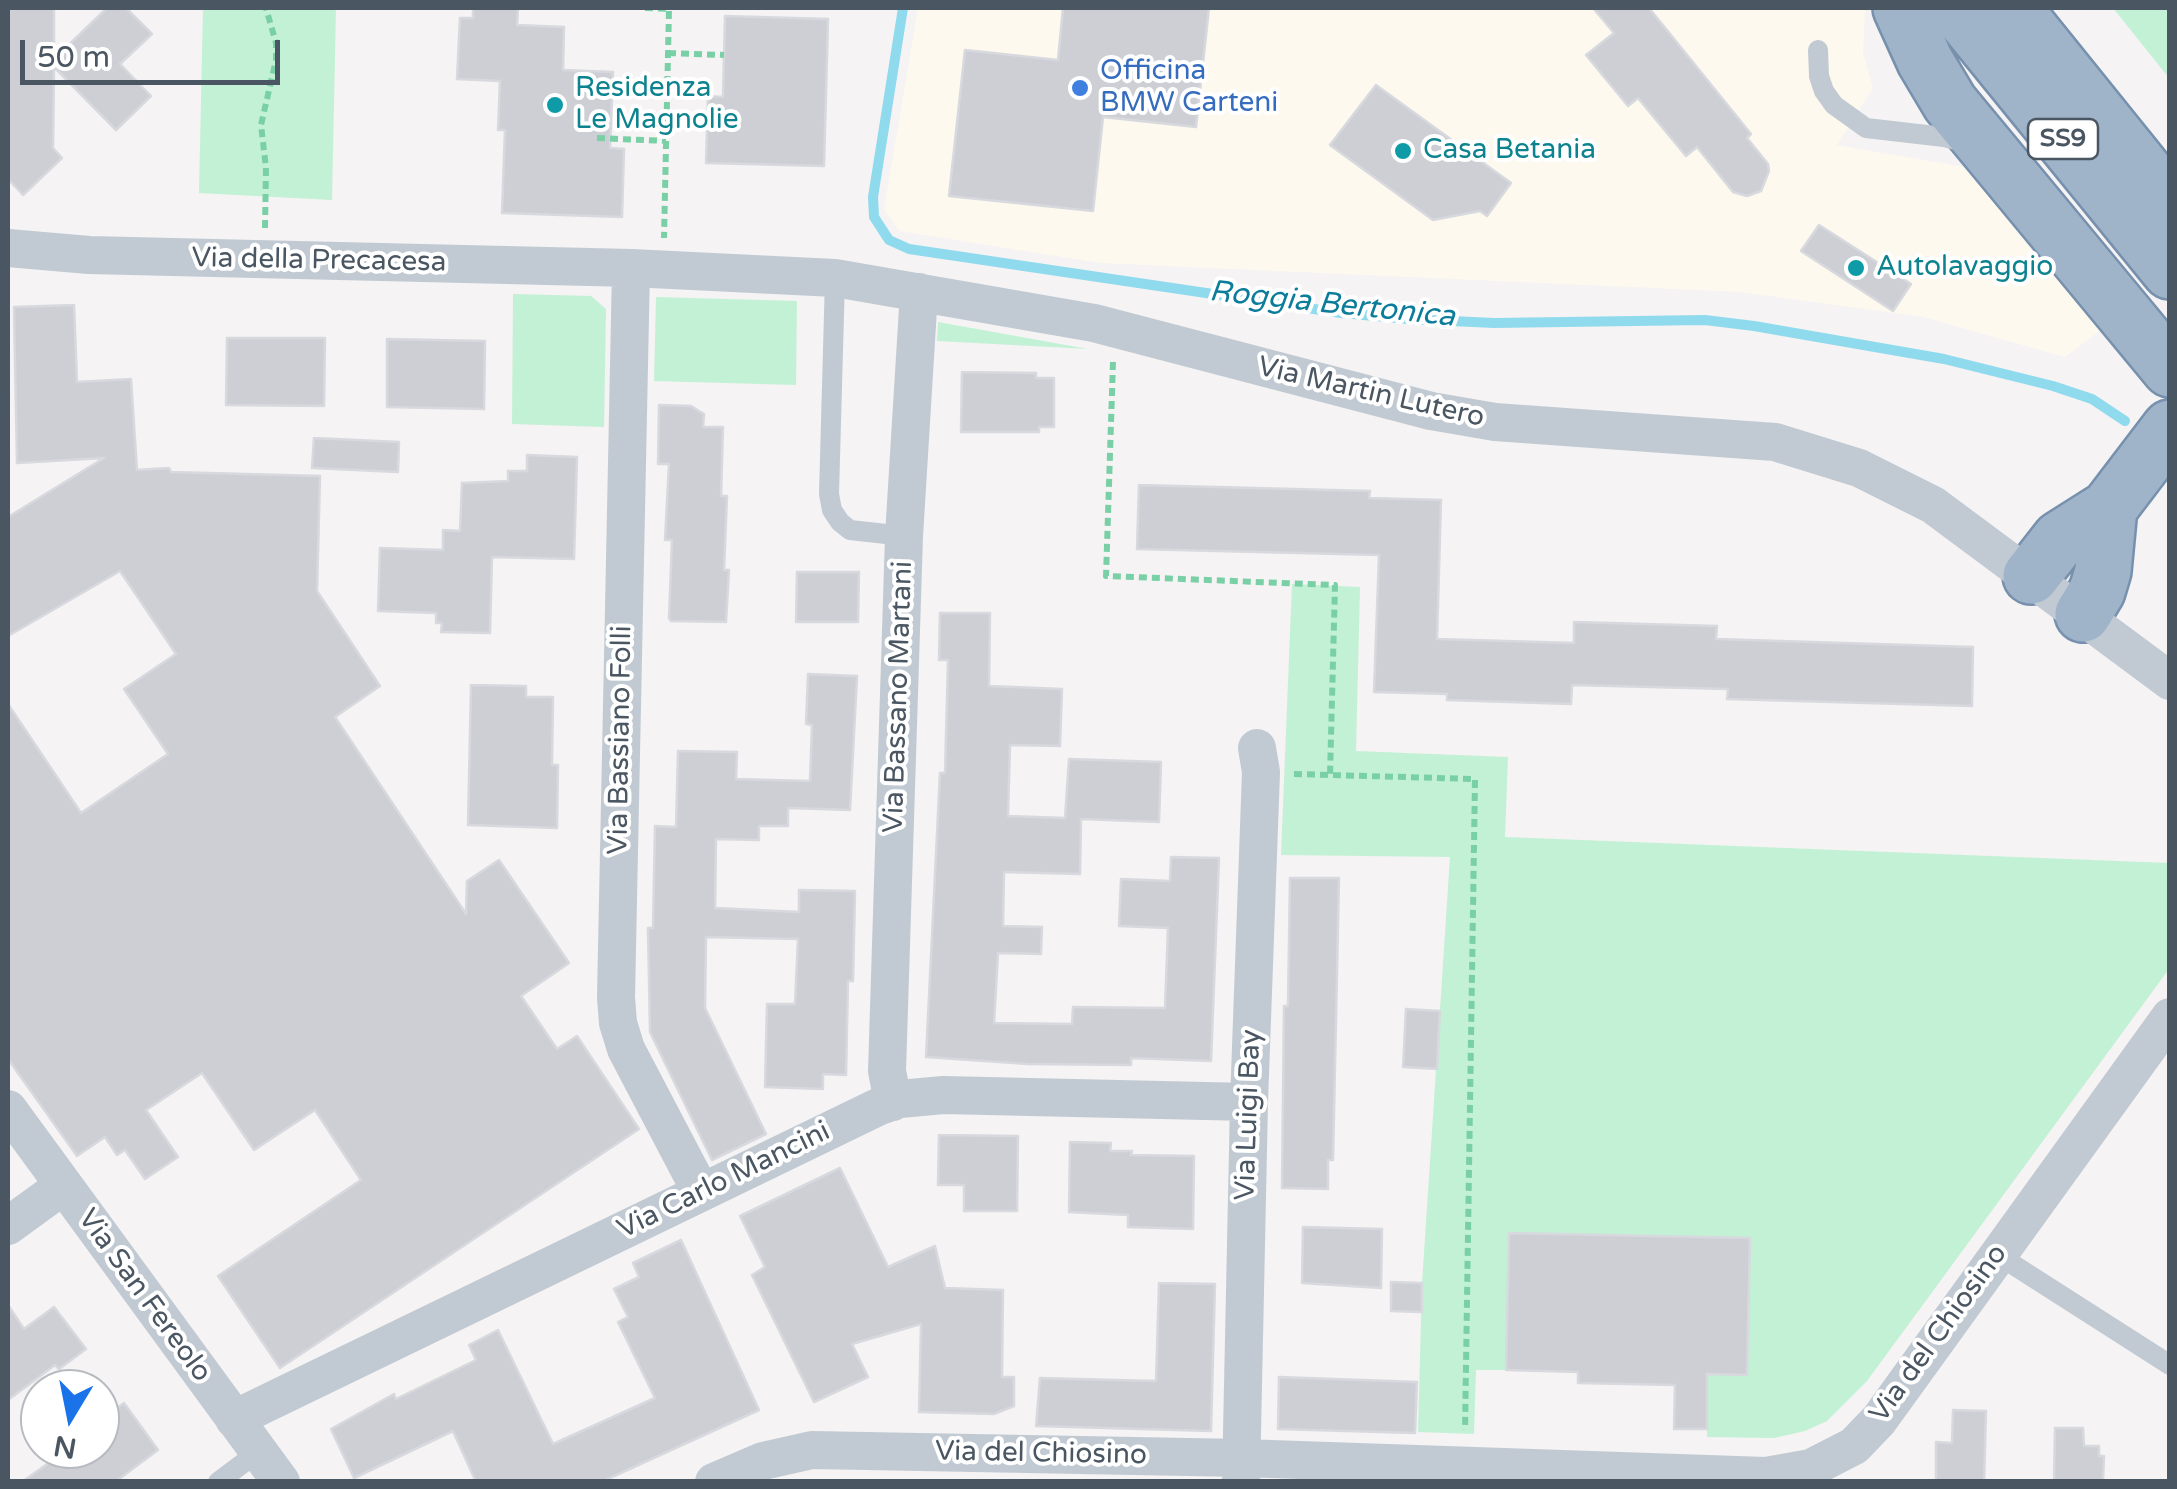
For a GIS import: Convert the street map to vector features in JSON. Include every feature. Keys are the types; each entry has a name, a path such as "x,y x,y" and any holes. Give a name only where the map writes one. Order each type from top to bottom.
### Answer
{"highway":[{"path":"1900,8 1933,113 1997,158 2168,369"},
{"name":"SS9","path":"1956,8 2170,271"},
{"name":"SS9","path":"2013,8 2170,203"},
{"path":"2031,576 2060,539 2109,508 2169,429"},
{"path":"2083,614 2103,571 2109,508"}],"street":[{"name":"Via della Precacesa","path":"8,248 89,256 647,269"},
{"name":"Via Martin Lutero","path":"647,269 834,278 919,292 1114,328 1431,411 1495,422 1775,442 1860,468 1946,514 2170,681"},
{"name":"Via Bassiano Folli","path":"647,269 616,998 626,1049 701,1192"},
{"name":"Via Bassano Martani","path":"893,1102 887,1070 904,536 919,292"},
{"name":"Via Luigi Bay","path":"1242,1470 1259,760"},
{"name":"Via del Chiosino","path":"714,1482 763,1461 812,1450 1242,1470 1464,1466 1766,1476 1811,1468 1854,1446 1879,1420 2170,1017"},
{"name":"Via Carlo Mancini","path":"234,1419 893,1102 942,1095 1249,1102"},
{"name":"Via San Fereolo","path":"8,1109 270,1467"},
{"path":"8,1226 63,1186"}],"lane":[{"path":"1818,50 1824,91 1848,117 1866,128 1884,132 1933,113"},
{"path":"834,278 829,494 832,510 850,530 904,536"},
{"path":"1998,1255 2170,1365"},
{"path":"218,1482 270,1467"}],"path":[{"path":"264,259 266,168 261,125 276,60 276,42 266,8"},
{"path":"645,8 669,9 666,141 647,269"},
{"path":"668,53 724,55"},
{"path":"596,138 666,141"},
{"path":"1114,328 1106,576 1335,585 1330,775"},
{"path":"1259,760 1330,775 1475,780 1464,1466"}],"shaded area":[{"path":"918,8 1862,8 1863,53 1873,88 1837,145 1964,167 2104,328 2065,357 1924,317 1740,292 1100,263 899,231 884,209"}],"green space":[{"path":"203,8 336,8 332,200 199,193"},
{"path":"2113,8 2169,8 2169,78"},
{"path":"513,294 591,296 606,309 604,427 512,424"},
{"path":"656,297 797,301 796,385 654,381"},
{"path":"938,322 1088,349 937,341"},
{"path":"1292,584 1360,587 1356,751 1508,757 1505,837 2169,863 2169,969 1867,1381 1827,1421 1774,1438 1707,1437 1707,1405 1674,1404 1675,1373 1747,1374 1750,1238 1509,1233 1506,1370 1476,1370 1474,1434 1418,1432 1422,1283 1450,857 1281,855"}],"building":[{"path":"8,8 54,8 54,59 107,8 126,8 152,34 120,64 151,96 116,130 54,67 53,148 62,158 23,195 8,179"},
{"name":"Residenza Le Magnolie","path":"473,8 518,8 517,25 564,27 563,70 613,72 610,148 624,149 622,217 502,213 505,130 498,130 500,81 457,79 460,18 473,18"},
{"name":"Officina BMW Carteni","path":"1063,8 1209,8 1196,127 1103,117 1093,211 949,196 965,50 1058,60"},
{"path":"1593,8 1649,8 1751,134 1747,138 1768,164 1761,191 1747,196 1733,192 1697,147 1686,156 1638,98 1628,106 1586,55 1614,33"},
{"name":"Residenza Le Magnolie","path":"725,16 828,19 824,166 706,163 708,96 723,97"},
{"name":"Casa Betania","path":"1376,85 1511,183 1487,216 1480,211 1433,220 1330,145"},
{"name":"Autolavaggio","path":"1819,225 1911,284 1893,311 1801,251"},
{"path":"74,305 77,382 131,379 137,470 169,468 171,472 320,476 317,591 380,686 335,717 466,914 467,881 499,860 569,963 521,996 557,1049 577,1036 639,1129 280,1368 218,1276 361,1180 315,1110 254,1150 202,1073 146,1110 178,1157 145,1179 125,1150 117,1155 105,1137 77,1156 8,1059 8,704 81,813 168,754 124,689 176,654 120,571 8,636 8,517 104,458 17,463 14,307"},
{"path":"227,338 325,338 324,406 226,405"},
{"path":"387,339 485,341 484,409 387,407"},
{"path":"962,372 1036,373 1036,378 1054,378 1054,427 1039,427 1039,432 961,432"},
{"path":"659,405 691,406 704,414 703,427 723,427 721,496 727,496 724,570 729,570 726,622 669,618 672,540 665,540 669,464 658,464"},
{"path":"314,438 399,442 398,472 312,468"},
{"path":"527,455 577,457 574,559 492,557 490,633 441,632 442,623 436,623 436,613 378,611 380,548 443,550 443,530 460,531 462,483 508,481 508,471 527,471"},
{"path":"1139,485 1370,491 1369,498 1441,500 1437,639 1574,643 1574,622 1717,626 1716,639 1973,647 1972,706 1727,699 1728,689 1572,685 1571,704 1447,700 1447,694 1374,692 1379,555 1137,549"},
{"path":"797,572 859,572 858,622 796,622"},
{"path":"940,613 990,613 989,686 1062,689 1060,746 1010,745 1008,816 1065,818 1069,759 1161,762 1159,822 1081,819 1080,874 1004,872 1003,926 1042,927 1041,954 998,953 994,1023 1072,1024 1073,1007 1165,1008 1168,928 1119,926 1121,879 1170,881 1171,857 1219,858 1211,1061 1131,1058 1131,1065 1028,1064 926,1057 940,773 945,773 948,660 939,660"},
{"path":"808,674 857,676 850,810 788,808 788,826 759,826 759,840 716,839 715,908 799,912 799,890 855,891 846,1075 823,1074 823,1089 765,1087 767,1004 795,1004 798,939 706,937 705,1008 766,1134 712,1160 650,1032 648,928 653,928 655,826 676,827 678,751 737,752 736,779 810,781 812,725 806,724"},
{"path":"471,685 526,686 526,697 553,697 552,765 558,765 557,828 468,825"},
{"path":"1290,878 1339,878 1333,1160 1328,1160 1328,1189 1282,1188"},
{"path":"1406,1009 1440,1011 1437,1069 1403,1067"},
{"path":"939,1135 1018,1136 1017,1211 964,1211 964,1185 938,1185"},
{"path":"1070,1142 1111,1143 1110,1151 1132,1151 1131,1155 1194,1156 1193,1229 1128,1227 1128,1215 1069,1212"},
{"path":"840,1168 888,1267 935,1246 945,1288 1003,1290 1002,1377 1014,1377 1014,1406 994,1414 919,1412 921,1324 852,1344 868,1377 814,1402 752,1275 765,1267 740,1216"},
{"path":"1303,1227 1382,1229 1381,1288 1302,1283"},
{"path":"1509,1233 1750,1238 1747,1375 1707,1374 1707,1429 1674,1429 1675,1385 1578,1383 1578,1372 1506,1370"},
{"path":"681,1240 759,1410 601,1482 476,1482 453,1431 354,1478 331,1429 394,1394 396,1399 476,1360 469,1345 498,1330 553,1444 655,1398 618,1322 628,1317 614,1289 639,1277 633,1263"},
{"path":"1391,1282 1422,1283 1422,1312 1391,1311"},
{"path":"1159,1283 1215,1284 1211,1431 1036,1426 1040,1378 1156,1381"},
{"path":"8,1305 24,1329 54,1307 86,1349 59,1369 55,1365 50,1369 20,1369 20,1391 8,1400"},
{"path":"1279,1377 1417,1382 1415,1433 1278,1429"},
{"path":"124,1403 158,1450 115,1482 22,1482 40,1469 120,1469 120,1406"},
{"path":"1953,1410 1986,1411 1984,1482 1936,1482 1936,1442 1952,1443"},
{"path":"2055,1428 2083,1428 2084,1446 2099,1446 2099,1456 2104,1456 2103,1482 2054,1482"}],"waterway":[{"name":"Roggia Bertonica","path":"903,8 873,197 874,217 889,240 909,249 1341,313 1494,323 1705,320 1754,326 1944,359 2053,386 2092,399 2125,421"}],"place":[{"name":"Officina BMW Carteni","path":"1080,88"},
{"name":"Residenza Le Magnolie","path":"555,105"},
{"name":"Casa Betania","path":"1403,151"},
{"name":"Autolavaggio","path":"1856,268"}]}
